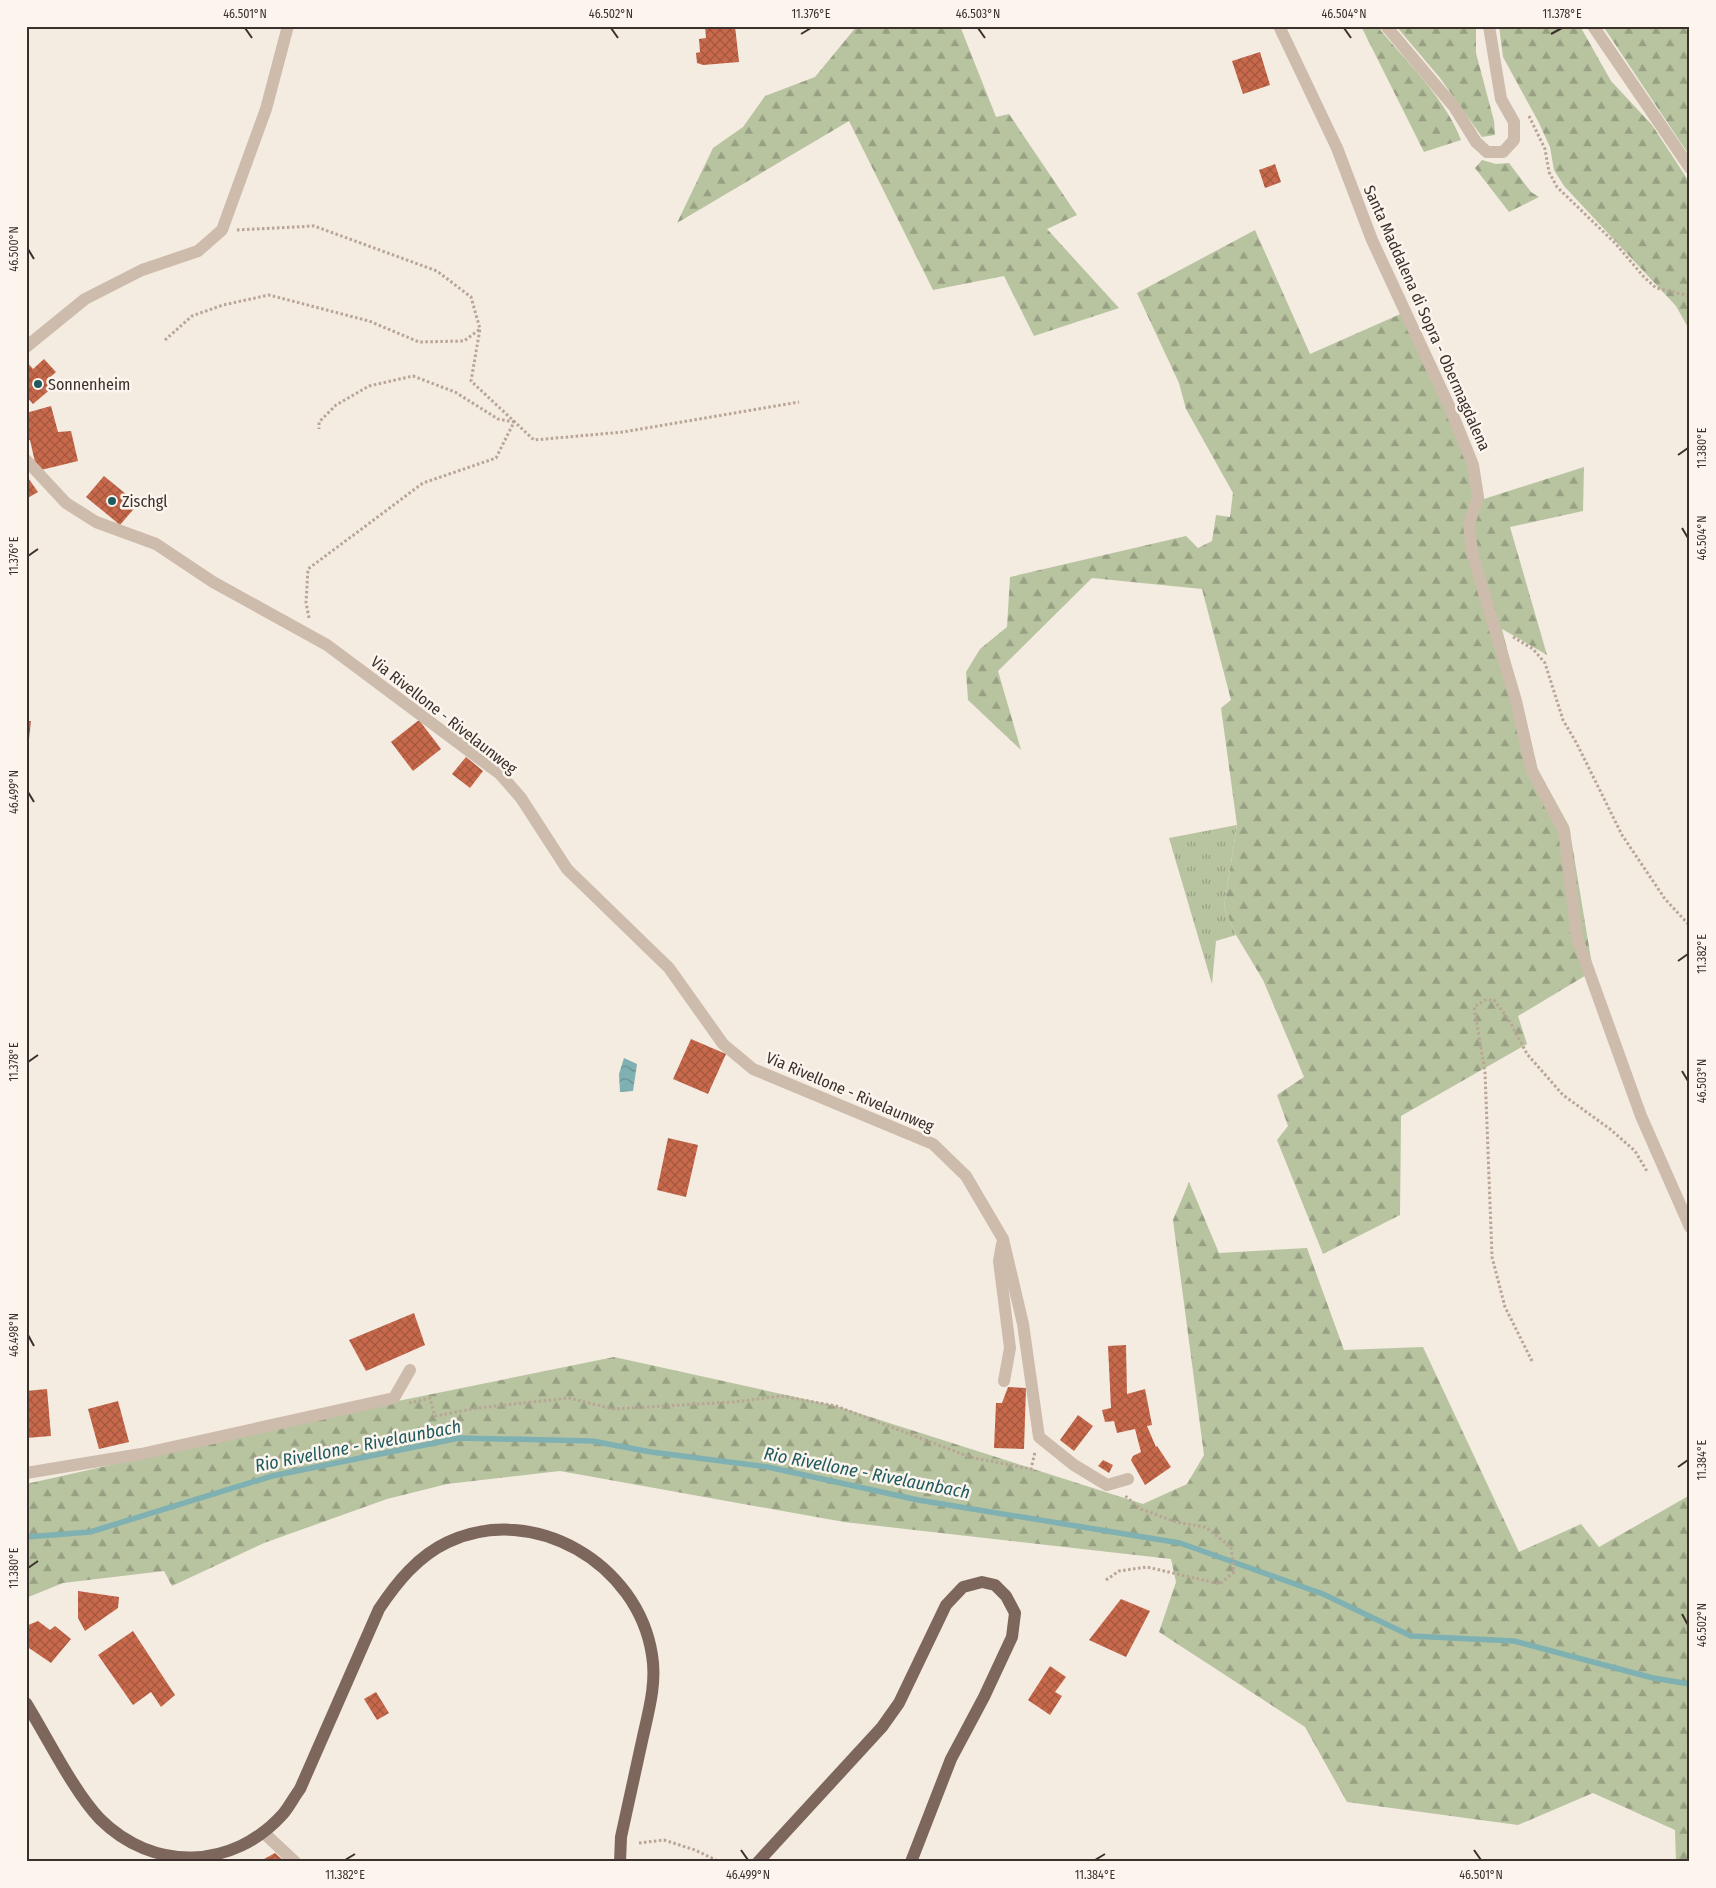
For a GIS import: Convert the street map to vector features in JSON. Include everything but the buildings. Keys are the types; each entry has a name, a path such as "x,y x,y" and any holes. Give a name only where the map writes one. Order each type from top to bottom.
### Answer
{"main road":[{"path":"26,1703 94,1810 126,1841 155,1854 183,1858 212,1856 237,1847 263,1832 283,1814 300,1789 379,1609 394,1587 410,1569 449,1542 473,1534 489,1531 528,1532 558,1539 585,1553 612,1573 630,1598 644,1626 652,1655 654,1686 621,1837 620,1862"},
{"path":"758,1862 882,1727 899,1702 946,1605 963,1587 982,1582 995,1585 1006,1596 1015,1613 1012,1637 984,1697 950,1759 911,1862"}],"street":[{"path":"26,346 86,299 142,270 198,250 222,230 266,109 288,26"},
{"name":"Santa Maddalena di Sopra - Obermagdalena","path":"1279,26 1337,148 1372,240 1450,408 1473,464 1478,497 1469,524 1472,552 1516,700 1532,771 1564,831 1577,938 1641,1116 1690,1228"},
{"path":"1386,26 1455,108 1476,142 1487,152 1503,152 1514,140 1514,122 1501,99 1489,26"},
{"path":"1594,26 1690,168"},
{"name":"Via Rivellone - Rivelaunweg","path":"26,460 66,503 96,522 156,544 213,582 327,645 500,774 521,798 566,870 669,968 723,1044 753,1069 933,1144 966,1176 1002,1239 1023,1324 1038,1437"},
{"path":"1002,1239 999,1261 1010,1348 1004,1381"},
{"path":"26,1473 141,1454 394,1398 410,1370"},
{"path":"1038,1437 1074,1466 1107,1485 1128,1479"},
{"path":"263,1832 295,1862"}],"path":[{"path":"1549,172 1557,187 1615,243 1656,288 1690,296"},
{"path":"222,230 314,226 438,271 471,297 480,329 471,381 534,440 623,432 799,402"},
{"path":"165,340 192,316 222,305 268,295 370,321 419,342 464,341 480,329"},
{"path":"319,429 319,422 336,405 368,386 413,376 454,392 498,419 514,422"},
{"path":"313,637 306,602 308,569 423,483 496,458 514,422"},
{"path":"1493,626 1533,649 1545,663 1563,720 1577,744 1622,835 1665,900 1690,926"},
{"path":"1532,1361 1505,1307 1492,1257 1485,1072 1474,1007 1485,1000 1494,1000 1509,1020 1527,1054 1563,1095 1610,1129 1628,1146 1649,1175"},
{"path":"402,1405 430,1398 435,1416 478,1408 569,1398 613,1409 734,1402 780,1396 836,1406 970,1457 1031,1469 1038,1437"},
{"path":"1106,1580 1119,1571 1147,1567 1220,1584 1234,1572 1231,1547 1205,1527 1176,1522 1141,1509 1120,1492 1107,1485"},
{"path":"640,1843 664,1840 695,1850 720,1862"}],"green space":[{"path":"857,26 960,26 996,117 1009,114 1077,215 1047,229 1119,308 1034,336 1004,276 933,290 849,121 677,223 713,148 743,127 765,96 815,77"},
{"path":"1361,26 1377,26 1435,95 1461,140 1424,152"},
{"path":"1396,26 1476,26 1476,53 1494,121 1495,135 1482,137 1440,78"},
{"path":"1499,26 1580,26 1611,81 1652,125 1690,183 1690,331 1676,306 1564,186 1554,170 1550,147 1538,121 1503,57"},
{"path":"1603,26 1690,26 1690,156 1681,143"},
{"path":"1482,160 1496,164 1509,163 1531,192 1539,197 1509,212 1475,168"},
{"path":"1255,230 1310,354 1405,312 1484,499 1584,467 1583,511 1510,527 1547,655 1502,629 1537,768 1569,826 1593,971 1518,1016 1527,1044 1401,1116 1400,1215 1323,1254 1277,1140 1288,1126 1277,1095 1304,1077 1263,980 1236,935 1224,907 1237,825 1221,708 1231,700 1202,589 1092,578 998,671 1021,750 968,700 966,672 980,649 1007,627 1010,577 1186,536 1198,548 1212,541 1216,515 1230,517 1233,493 1186,409 1179,383 1137,293"},
{"path":"1237,825 1224,907 1236,935 1216,941 1212,984 1169,838"},
{"path":"1189,1182 1219,1253 1307,1248 1344,1350 1423,1347 1519,1552 1581,1524 1599,1547 1690,1495 1690,1862 1676,1862 1675,1830 1593,1793 1518,1825 1347,1802 1305,1727 1159,1632 1176,1582 1171,1559 844,1522 560,1471 447,1484 387,1499 264,1543 172,1586 164,1571 63,1583 26,1598 26,1484 378,1405 614,1357 836,1406 1143,1504 1187,1484 1204,1455 1173,1220"}],"water":[{"path":"624,1058 637,1064 633,1091 620,1092 619,1074"}],"waterway":[{"name":"Rio Rivellone - Rivelaunbach","path":"26,1537 90,1532 272,1476 459,1438 592,1441 651,1452 768,1467 918,1500 1180,1543 1323,1594 1411,1636 1514,1641 1653,1678 1690,1684"}],"place":[{"name":"Sonnenheim","path":"38,384"},
{"name":"Zischgl","path":"112,501"}]}
